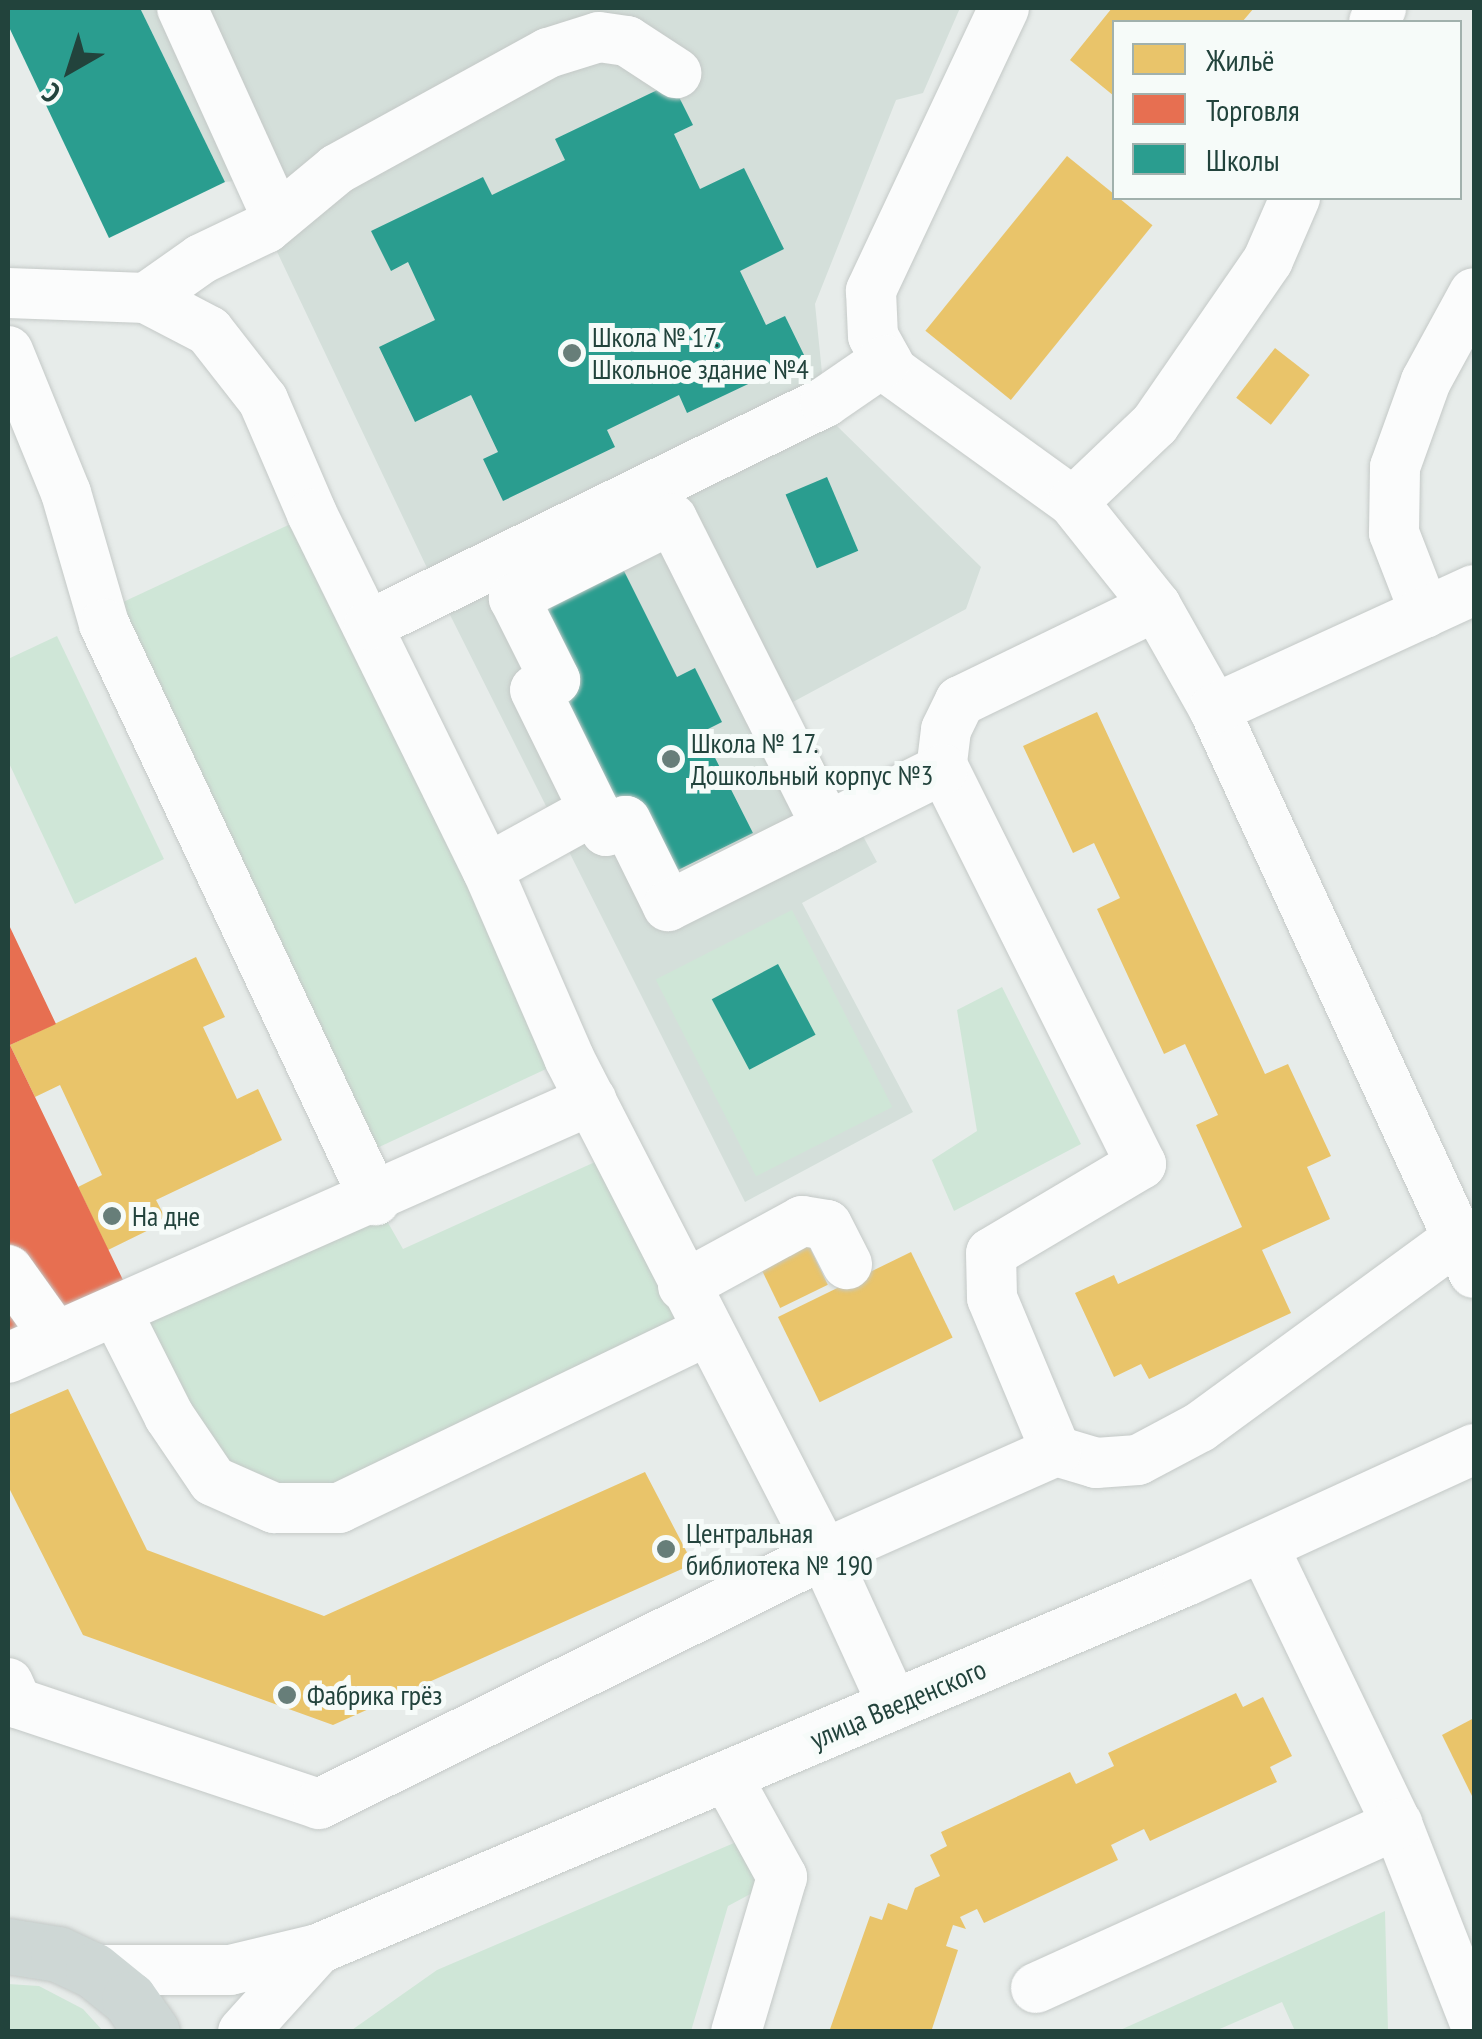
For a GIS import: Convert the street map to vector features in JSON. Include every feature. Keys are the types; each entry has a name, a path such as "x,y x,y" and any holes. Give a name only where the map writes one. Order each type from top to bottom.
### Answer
{"main road":[{"path":"8,1915 53,1956 129,1999 152,2032"}],"street":[{"path":"182,8 276,215"},
{"path":"8,1683 18,1702 319,1804 824,1554 1056,1451 1096,1463 1138,1460 1200,1427 1466,1256 1214,710 1156,606 1073,502 892,372 874,336 871,291 1004,8"},
{"path":"146,298 200,260 266,228 276,215 337,169 548,53 599,37 627,41 676,73"},
{"path":"1073,502 1155,424 1268,260 1294,200"},
{"path":"8,292 146,298 209,331 263,400 487,869 591,1100 683,1286 824,1554 893,1705"},
{"path":"1425,613 1394,533 1395,467 1426,381 1474,293"},
{"path":"8,351 66,494 104,624 375,1200"},
{"path":"369,625 825,402 886,360"},
{"path":"827,827 672,519 514,598 555,680 535,690 594,810 606,831 626,821 668,906 827,827 943,769"},
{"path":"1214,710 1474,590"},
{"path":"1056,1451 992,1298 991,1253 1142,1164 943,769 946,730 960,702 1156,606"},
{"path":"487,869 594,810"},
{"path":"8,1358 375,1200 591,1100"},
{"path":"683,1286 802,1221 827,1225 847,1264"},
{"path":"8,1270 56,1337"},
{"path":"116,1311 170,1416 212,1480 274,1508 339,1508 707,1331"},
{"name":"улица Введенского","path":"53,1956 230,1970 318,1949 728,1779 1264,1548 1474,1449"},
{"path":"1264,1548 1397,1824 1474,2020"},
{"path":"728,1779 782,1878 736,2032"},
{"path":"1036,1988 1397,1824"},
{"name":"улица Введенского","path":"243,2032 318,1949"}],"shaded area":[{"path":"140,8 960,8 923,93 896,100 815,304 825,402 837,426 981,567 966,609 791,703 877,862 802,903 913,1112 745,1202 437,589 243,180 225,182"}],"green space":[{"path":"312,514 566,1060 353,1159 99,613"},
{"path":"57,636 164,859 75,904 8,761 8,659"},
{"path":"792,910 892,1107 756,1176 656,979"},
{"path":"1002,987 1081,1144 954,1211 932,1160 977,1131 957,1010"},
{"path":"617,1152 707,1331 339,1508 213,1481 116,1311 375,1200 403,1249"},
{"path":"755,1834 782,1877 728,1906 691,2031 349,2032 437,1970"},
{"path":"1385,1911 1388,2031 1295,2031 1282,2002 1215,2031 1118,2031"},
{"path":"8,1984 39,1986 83,2009 103,2031 8,2031"}],"building: Жильё":[{"path":"1112,8 1254,8 1244,20 1112,20 1112,94 1070,60"},
{"path":"1067,156 1112,192 1112,200 1121,200 1152,225 1011,400 925,331"},
{"path":"1275,348 1310,375 1271,425 1236,398"},
{"path":"1097,712 1265,1074 1288,1064 1331,1156 1307,1167 1330,1219 1262,1250 1291,1313 1149,1379 1141,1364 1114,1377 1075,1293 1114,1275 1118,1284 1242,1227 1196,1125 1218,1115 1185,1044 1164,1054 1097,909 1120,898 1094,843 1073,853 1023,746"},
{"path":"196,957 225,1017 203,1027 237,1099 258,1089 282,1140 156,1200 167,1221 108,1250 78,1187 102,1175 60,1085 35,1097 10,1045"},
{"path":"809,1246 828,1285 780,1308 761,1269"},
{"path":"911,1252 953,1337 820,1402 778,1317"},
{"path":"68,1389 147,1550 324,1616 645,1472 693,1564 333,1725 83,1635 8,1486 8,1415"},
{"path":"1236,1693 1243,1707 1263,1697 1292,1756 1270,1767 1277,1782 1150,1841 1144,1829 1111,1845 1118,1860 984,1923 977,1909 960,1917 966,1929 953,1925 946,1946 958,1950 931,2032 829,2032 870,1916 882,1920 888,1903 907,1910 915,1888 940,1876 930,1855 947,1846 941,1832 1070,1772 1076,1784 1114,1766 1108,1753"},
{"path":"1474,1718 1474,1800 1442,1735"}],"building: Торговля":[{"path":"8,923 56,1024 10,1045 123,1280 8,1335"}],"building: Школы":[{"path":"8,8 140,8 225,182 109,238 8,25"},
{"path":"672,83 693,125 674,134 700,189 744,168 784,249 740,271 766,325 785,316 805,357 687,413 679,395 607,430 615,447 503,501 483,459 498,452 471,395 415,422 379,347 435,320 408,262 391,271 371,231 483,177 492,195 565,160 555,139"},
{"path":"827,477 858,551 817,568 786,495"},
{"path":"622,567 677,677 695,668 722,722 702,732 753,833 668,875 610,809 554,696 536,609"},
{"path":"778,964 816,1035 749,1070 712,999"}],"place":[{"name":"Школа № 17. Школьное здание №4","path":"572,353"},
{"name":"Школа № 17. Дошкольный корпус №3","path":"671,759"},
{"name":"На дне","path":"112,1216"},
{"name":"Центральная библиотека № 190","path":"666,1549"},
{"name":"Фабрика грёз","path":"287,1695"}]}
